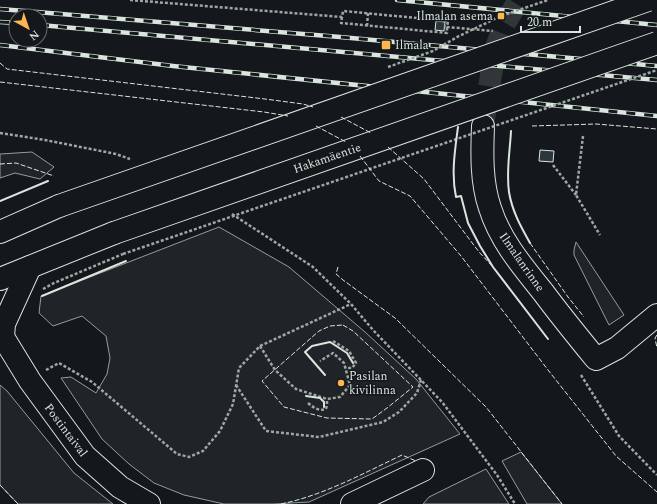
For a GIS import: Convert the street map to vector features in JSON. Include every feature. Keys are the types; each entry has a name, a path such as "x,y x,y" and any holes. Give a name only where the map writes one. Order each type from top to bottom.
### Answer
{"main road":[{"path":"0,232 59,206 648,0"},
{"name":"Hakamäentie","path":"0,280 114,233 657,43"},
{"name":"Ilmalanrinne","path":"483,126 482,149 484,185 496,225 586,364"},
{"path":"2,336 4,324 30,267"},
{"path":"586,364 617,348 657,315"},
{"name":"Postintaival","path":"2,336 30,381 85,456 120,487 149,504"},
{"path":"352,504 386,497 423,470"}],"path":[{"path":"130,0 342,17"},
{"path":"388,67 433,51 501,16 548,0"},
{"path":"343,11 368,13 448,21 446,33 341,24 343,11"},
{"path":"367,26 368,13"},
{"path":"446,27 494,31"},
{"path":"40,290 123,254 657,70"},
{"path":"0,133 45,140 116,154 132,159 126,161"},
{"path":"576,195 583,136"},
{"path":"553,165 576,195 600,235"},
{"path":"226,210 313,267 351,304 373,330 442,402 497,475 515,504"},
{"path":"30,381 59,363 92,382 177,454 189,457 203,451 220,432 233,404 239,368 260,346 351,304"},
{"path":"333,341 349,351 356,363 352,368 346,368"},
{"path":"260,346 275,370 296,389 327,400 340,397 350,385"},
{"path":"320,361 333,353 344,363 350,385 359,390 364,388"},
{"path":"586,364 619,436 657,475"},
{"path":"236,386 266,431 319,437 383,422 399,412 417,393 421,380"},
{"path":"308,403 313,408 320,410 326,409 327,400"}],"shaded area":[{"path":"32,152 54,167 40,179 15,173 0,178 0,154"},
{"path":"219,227 289,267 365,332 416,379 460,434 309,502 224,504 184,495 154,483 129,464 102,439 61,378 71,377 96,393 107,374 110,358 106,336 82,316 53,326 39,313 41,296"},
{"path":"576,242 624,315 609,325 574,255"},
{"path":"0,385 7,391 74,473 113,504 18,504 0,485"},
{"path":"521,452 562,504 527,504 502,461"},
{"path":"486,469 509,504 423,504 429,497"}],"building":[{"path":"436,21 445,22 444,31 435,30"},
{"path":"540,150 554,151 553,162 539,161"}],"tunnel":[{"path":"484,119 495,50 505,23 519,0"}],"railway":[{"path":"397,0 657,25"},
{"path":"0,9 340,37 657,66"},
{"path":"0,22 8,22"},
{"path":"48,26 657,80"},
{"path":"0,45 173,66 657,116"}],"fence":[{"path":"0,63 7,69 265,99 303,104 313,107"},
{"path":"0,82 288,116"},
{"path":"341,117 371,133"},
{"path":"532,126 596,124 657,129"},
{"path":"316,126 346,142"},
{"path":"388,147 424,179 479,252 493,267"},
{"path":"360,156 379,181 410,196 461,256 616,456 657,492"},
{"path":"0,164 16,163 54,176"},
{"path":"530,243 584,317"},
{"path":"338,267 336,274 395,318 486,407 562,504"},
{"path":"343,325 353,331 413,387 372,419 327,418 284,407 262,381 319,331 330,326 343,325"},
{"path":"657,335 655,338 657,348"},
{"path":"281,504 328,490 402,455 416,461"},
{"path":"0,485 18,504"}],"wall":[{"path":"458,127 454,171 456,197 461,196 468,223 493,267 548,339"},
{"path":"511,131 508,169 510,199 520,225 530,243"},
{"path":"0,201 48,181"},
{"path":"42,296 126,261"},
{"path":"325,375 305,352 312,346 330,342 347,353 353,363"},
{"path":"306,396 320,398 324,402 324,407"}],"place":[{"name":"Ilmalan asema","path":"501,16"},
{"name":"Ilmala","path":"386,45"},
{"name":"Pasilan kivilinna","path":"341,383"}]}
